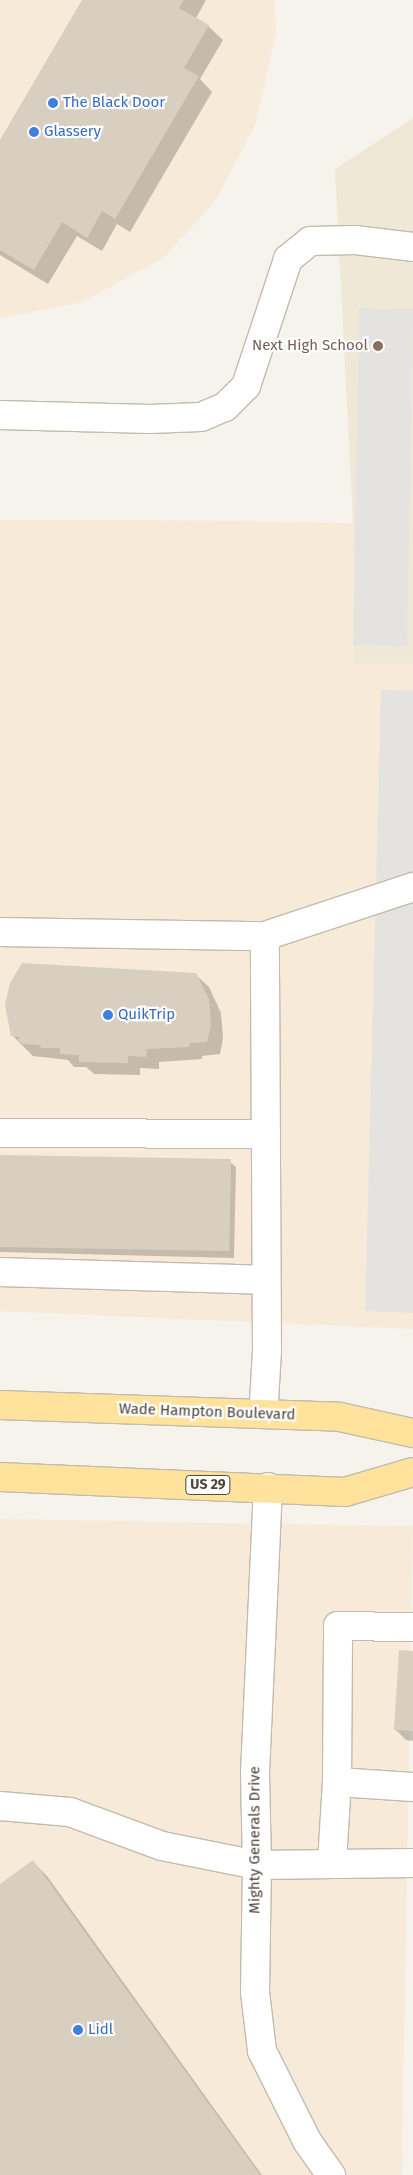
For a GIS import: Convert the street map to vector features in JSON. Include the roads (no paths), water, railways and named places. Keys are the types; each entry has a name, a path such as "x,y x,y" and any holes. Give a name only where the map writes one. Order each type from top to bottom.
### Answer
{"main road":[{"name":"Wade Hampton Boulevard","path":"0,1405 340,1417 413,1433"},
{"name":"US 29","path":"0,1477 268,1487 345,1492 413,1472"}],"lane":[{"path":"0,415 150,418 201,417 225,407 246,386 288,259 310,242 355,240 413,247"},
{"path":"0,932 265,936 413,887"},
{"path":"261,1414 264,1402 267,1350 265,936"},
{"path":"0,1133 266,1134"},
{"path":"0,1272 266,1280"},
{"name":"Mighty Generals Drive","path":"268,1487 255,1772 257,1865 255,1992 262,2051 307,2141 331,2175"},
{"path":"332,1863 337,1782 338,1626 413,1627"},
{"path":"337,1782 413,1787"},
{"path":"0,1806 70,1812 162,1846 257,1865 413,1863"}],"place":[{"name":"The Black Door","path":"53,103"},
{"name":"Glassery","path":"34,132"},
{"name":"Next High School","path":"378,346"},
{"name":"QuikTrip","path":"108,1015"},
{"name":"Lidl","path":"78,2030"}]}
